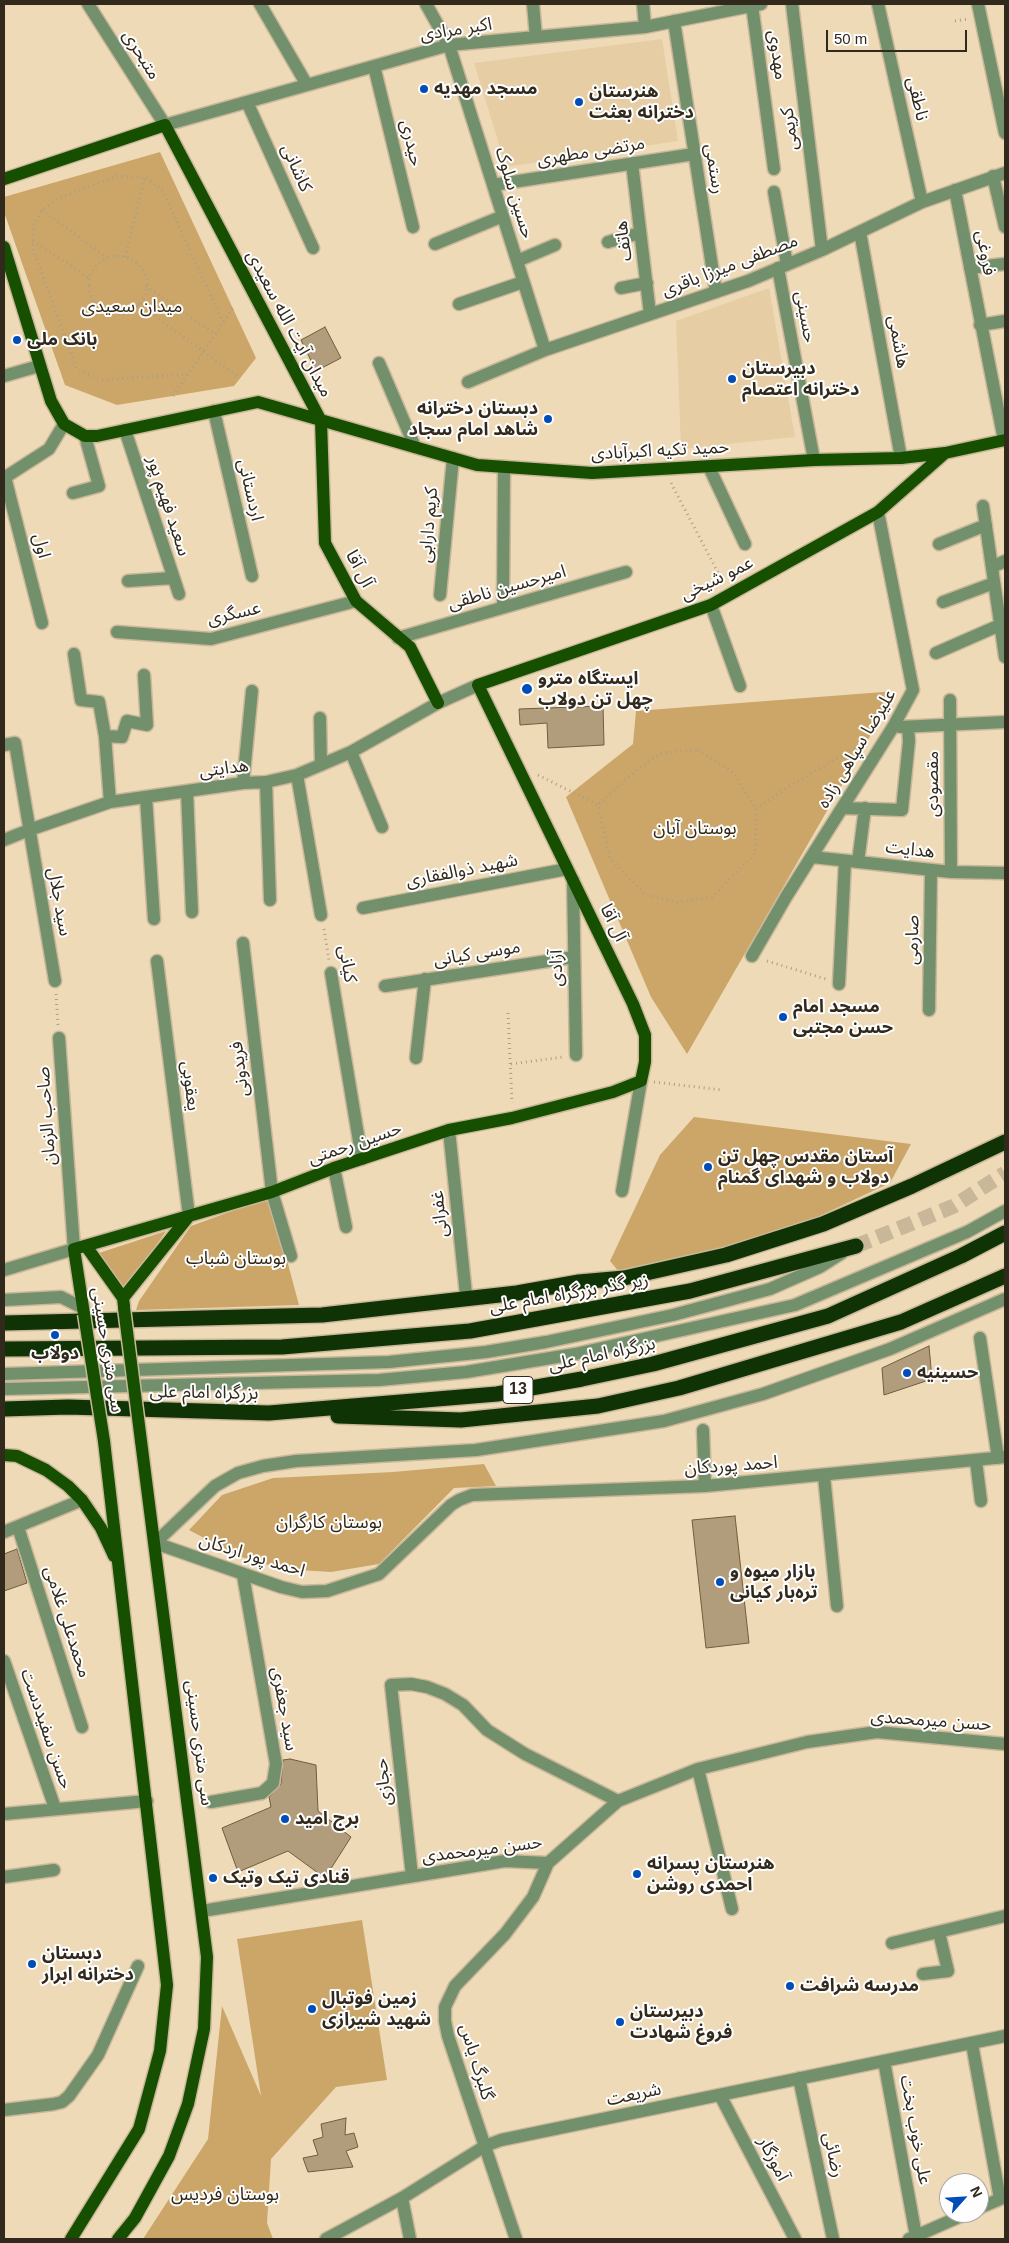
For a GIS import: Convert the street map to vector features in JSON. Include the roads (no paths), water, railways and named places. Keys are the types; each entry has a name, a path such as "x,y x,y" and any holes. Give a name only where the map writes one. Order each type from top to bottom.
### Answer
{"highway":[{"path":"970,1160 1005,1132"},
{"path":"4,1323 53,1320 322,1315 517,1293 579,1282 624,1278 726,1256 823,1224 970,1160 1005,1142"},
{"name":"بزرگراه امام علی","path":"4,1409 68,1407 269,1413 496,1394 653,1364 828,1316 961,1256 1005,1233"},
{"name":"زیر گذر بزرگراه امام علی","path":"4,1349 282,1347 470,1331 690,1291 853,1247"},
{"path":"269,1413 461,1420 598,1406 679,1388 901,1322 1005,1276"}],"main road":[{"path":"4,179 164,125"},
{"name":"میدان آیت الله سعیدی","path":"164,125 321,421"},
{"path":"4,247 51,400 64,424 85,436"},
{"name":"میدان آیت الله سعیدی","path":"85,436 98,436 258,402 321,421"},
{"name":"حمید تکیه اکبرآبادی","path":"321,421 477,465 592,473 814,460 901,458 945,453 1005,440"},
{"name":"آل آقا","path":"321,421 325,543 356,601 410,648 438,704"},
{"name":"عمو شیخی","path":"478,685 711,605 878,512 945,453"},
{"name":"آل آقا","path":"478,685 633,1004 645,1035 645,1062 641,1081"},
{"name":"حسین رحمتی","path":"80,1247 272,1192 362,1158 449,1130 512,1118 613,1092 641,1081"},
{"path":"124,1303 189,1216"},
{"name":"سی متری حسینی","path":"80,1247 124,1303 156,1543 207,1957 204,2029 188,2104 169,2156 135,2218 118,2239"},
{"name":"سی متری حسینی","path":"71,2239 139,2129 160,2051 167,1986 104,1441 84,1311 80,1247"},
{"path":"4,1454 17,1456 46,1470 68,1486 82,1500 101,1528 119,1566"}],"street":[{"name":"متبحری","path":"88,4 164,125"},
{"path":"260,4 307,85"},
{"name":"حسین سلوک","path":"426,4 449,45 545,350"},
{"path":"533,4 536,37"},
{"path":"643,4 645,27"},
{"name":"کریمی","path":"792,4 822,250"},
{"name":"ناطقی","path":"878,4 922,202"},
{"path":"978,4 1005,133"},
{"name":"اکبر مرادی","path":"164,125 449,45 645,27 756,5"},
{"name":"مهدوی","path":"756,5 774,168"},
{"name":"رستمی","path":"674,21 716,292"},
{"name":"حیدری","path":"374,66 413,227"},
{"name":"کاشانی","path":"247,102 313,248"},
{"name":"مرتضی مطهری","path":"493,185 694,154"},
{"name":"هاتف","path":"632,163 650,314"},
{"path":"999,174 1005,227"},
{"name":"مصطفی میرزا باقری","path":"468,382 545,350 716,292 783,266 822,250 922,202 999,174"},
{"name":"فروغی","path":"955,190 980,325 1005,440"},
{"path":"774,192 783,266"},
{"path":"435,244 503,216"},
{"name":"هاشمی","path":"860,232 901,458"},
{"path":"608,242 640,233"},
{"path":"517,261 555,245"},
{"path":"970,268 1004,264"},
{"name":"حسینی","path":"783,266 814,460"},
{"path":"459,304 524,282"},
{"path":"621,288 646,283"},
{"path":"980,325 1005,321"},
{"path":"379,363 415,447"},
{"path":"4,376 39,366"},
{"name":"اردستانی","path":"214,411 252,576"},
{"path":"5,478 49,449 64,424"},
{"name":"سعید فهیم پور","path":"125,430 179,594"},
{"path":"72,493 99,486 85,436"},
{"name":"کریم دارابی","path":"440,595 453,458"},
{"path":"503,608 504,467"},
{"path":"708,467 745,544"},
{"name":"اول","path":"5,478 42,623"},
{"path":"983,506 1005,658"},
{"name":"علیرضا سپاهی زاده","path":"752,956 893,727 913,690 878,512"},
{"path":"939,544 986,525"},
{"path":"992,567 1005,561"},
{"name":"امیرحسین ناطقی","path":"398,638 626,572"},
{"path":"128,581 173,578"},
{"path":"944,602 994,583"},
{"name":"عسگری","path":"117,632 211,639 356,601"},
{"path":"711,605 740,686"},
{"path":"936,653 1000,625"},
{"path":"74,654 81,700 99,702 105,736 110,802"},
{"path":"105,736 122,737 127,721 147,725 144,675"},
{"name":"هدایتی","path":"4,840 110,802 243,783 266,782 297,775 351,752 438,704 478,685"},
{"path":"243,783 252,691"},
{"name":"مقصودی","path":"950,700 951,872"},
{"path":"320,718 321,765"},
{"path":"893,727 1005,722"},
{"path":"843,808 902,810 909,741 908,727"},
{"name":"سید جلال","path":"4,745 15,743 55,981"},
{"path":"351,752 382,827"},
{"path":"297,775 321,915"},
{"path":"266,782 270,900"},
{"path":"187,791 192,912"},
{"path":"146,797 154,919"},
{"path":"839,984 852,861 865,808"},
{"name":"هدایت","path":"812,857 951,872 1005,874"},
{"name":"صارمی","path":"929,1010 931,870"},
{"name":"شهید ذوالفقاری","path":"363,908 570,875"},
{"name":"آزادی","path":"570,875 576,1055"},
{"name":"فریدونی","path":"243,943 272,1192 291,1256"},
{"name":"موسی کیانی","path":"385,986 574,957"},
{"name":"یعقوبی","path":"156,961 189,1216"},
{"name":"کیانی","path":"331,973 362,1158"},
{"path":"416,1058 425,979"},
{"name":"صاحب الزمان","path":"59,1038 80,1247"},
{"name":"آل آقا","path":"622,1192 641,1081"},
{"name":"غفرانی","path":"449,1130 466,1295"},
{"path":"334,1168 346,1227"},
{"path":"4,1389 379,1380 466,1372 575,1354 795,1305 967,1232 1005,1211"},
{"name":"حسین رحمتی","path":"4,1270 80,1247"},
{"path":"4,1374 389,1362 486,1352 546,1342 673,1315 770,1289 820,1267 853,1247"},
{"path":"4,1300 61,1297 84,1311"},
{"path":"156,1543 215,1486 238,1473 296,1460 476,1450 664,1421 763,1394 890,1349 1005,1299"},
{"path":"980,1338 1001,1458"},
{"path":"703,1430 705,1486"},
{"name":"احمد پوردکان","path":"459,1500 472,1496 705,1486 976,1462 1001,1458"},
{"path":"976,1462 981,1501"},
{"path":"824,1476 837,1606"},
{"path":"4,1532 82,1500"},
{"name":"احمد پور اردکان","path":"156,1543 243,1575 302,1592 327,1590 379,1574 451,1505 459,1500"},
{"name":"محمدعلی غلامی","path":"18,1527 82,1727"},
{"name":"سید جعفری","path":"211,1802 262,1793 273,1783 276,1764 243,1575"},
{"name":"حسن سفیددست","path":"4,1661 55,1808"},
{"name":"حجازی","path":"412,1876 391,1685 411,1684 427,1687 445,1694 463,1705 487,1730 525,1754 618,1800"},
{"name":"حسن میرمحمدی","path":"202,1911 505,1861 548,1863 618,1800 698,1769 807,1742 876,1732 1005,1744"},
{"path":"698,1769 732,1909"},
{"path":"4,1814 147,1801"},
{"name":"گلبرگ یاس","path":"516,2239 448,2036 445,2007 455,1986 505,1934 533,1897 548,1863"},
{"path":"4,1877 54,1870"},
{"path":"892,1943 1005,1916"},
{"path":"923,1974 948,1971 939,1932"},
{"path":"4,2110 54,2104 62,2102 69,2096 98,2055 138,1966"},
{"name":"شریعت","path":"326,2239 402,2198 485,2146 501,2140 1005,2036"},
{"path":"972,2044 1003,2198 989,2204"},
{"name":"علی خوب بخت","path":"884,2061 912,2238"},
{"name":"رضائی","path":"799,2078 832,2239"},
{"name":"آموزگار","path":"720,2095 795,2239"},
{"path":"402,2198 410,2239"},
{"path":"912,2238 946,2223"}],"tunnel":[{"path":"856,1246 954,1206 1005,1173"}],"place":[{"name":"مسجد مهدیه","path":"424,89"},
{"name":"هنرستان دخترانه بعثت","path":"579,102"},
{"name":"بانک ملی","path":"17,340"},
{"name":"دبیرستان دخترانه اعتصام","path":"732,379"},
{"name":"دبستان دخترانه شاهد امام سجاد","path":"548,419"},
{"name":"ایستگاه مترو چهل تن دولاب","path":"527,689"},
{"name":"مسجد امام حسن مجتبی","path":"783,1017"},
{"name":"آستان مقدس چهل تن دولاب و شهدای گمنام","path":"708,1167"},
{"name":"دولاب","path":"55,1335"},
{"name":"حسینیه","path":"907,1373"},
{"name":"بازار میوه و تره‌بار کیانی","path":"720,1582"},
{"name":"برج امید","path":"285,1819"},
{"name":"هنرستان پسرانه احمدی روشن","path":"637,1874"},
{"name":"قنادی تیک وتیک","path":"213,1878"},
{"name":"دبستان دخترانه ابرار","path":"32,1964"},
{"name":"مدرسه شرافت","path":"790,1986"},
{"name":"زمین فوتبال شهید شیرازی","path":"312,2009"},
{"name":"دبیرستان فروغ شهادت","path":"620,2022"}],"park label":[{"name":"میدان سعیدی","path":"132,307"},
{"name":"بوستان آبان","path":"695,829"},
{"name":"بوستان شباب","path":"236,1259"},
{"name":"بوستان کارگران","path":"329,1523"},
{"name":"بوستان فردیس","path":"225,2195"}]}
